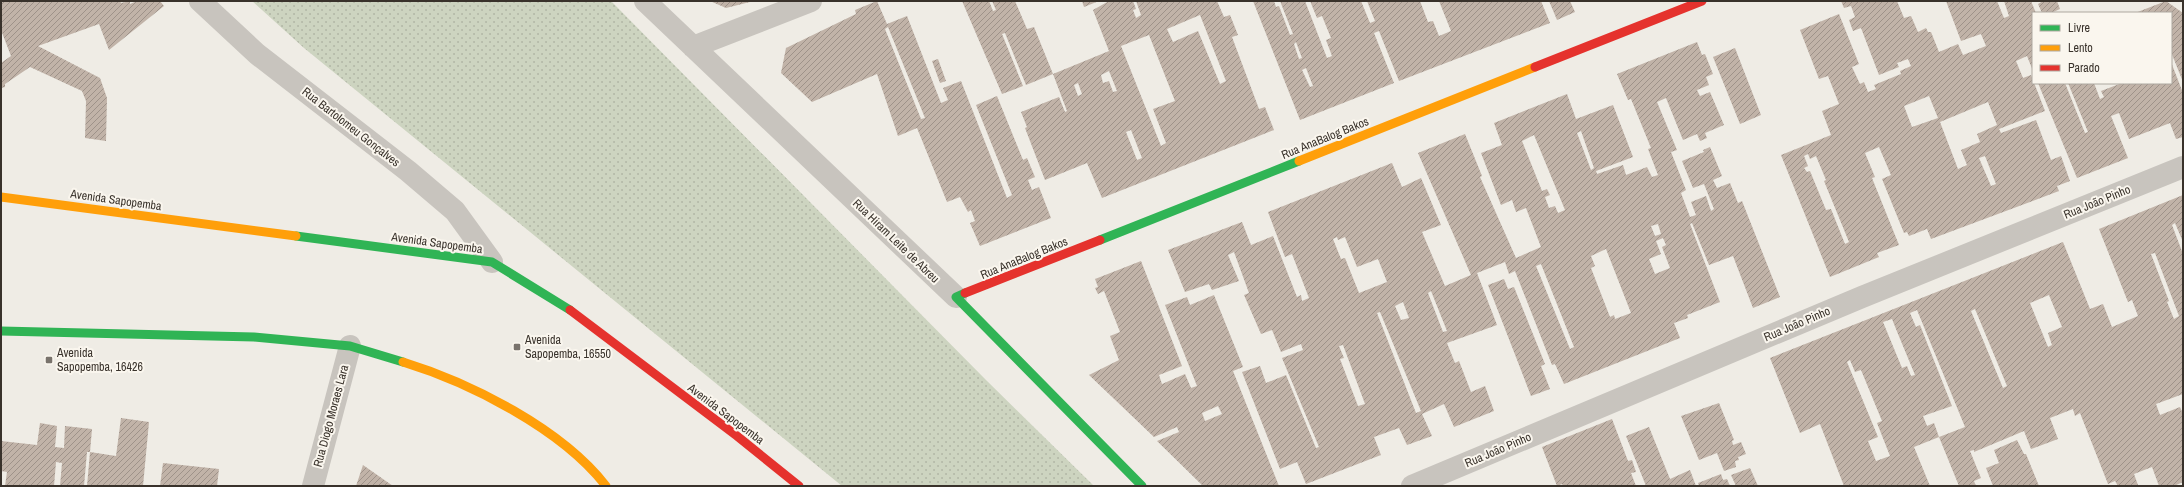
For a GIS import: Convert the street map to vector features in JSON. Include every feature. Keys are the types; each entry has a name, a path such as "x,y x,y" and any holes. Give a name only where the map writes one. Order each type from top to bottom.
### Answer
{"main road":[{"name":"Rua AnaBalog Bakos","path":"956,298 1702,1"},
{"name":"Avenida Sapopemba","path":"1,197 492,262 563,305 737,436 799,486"},
{"name":"Rua Hiram Leite de Abreu","path":"956,298 1142,486"},
{"path":"1,331 254,337 350,346 436,372 502,404 563,444 599,476 606,486"}],"street":[{"name":"Rua Bartolomeu Gonçalves","path":"200,1 257,54 408,171 455,211 492,262"},
{"name":"Rua Hiram Leite de Abreu","path":"645,1 956,298"},
{"path":"694,47 811,1"},
{"name":"Rua João Pinho","path":"1412,486 1862,297 2183,167"},
{"name":"Rua Diogo Moraes Lara","path":"313,486 350,346"}],"green space":[{"path":"252,1 611,1 986,380 1094,486 842,486 304,48"}],"building":[{"path":"1,1 120,1 121,3 130,1 130,4 137,1 160,1 164,6 109,50 99,24 38,46 100,78 107,98 106,141 85,138 86,101 82,91 30,67 5,84 5,87 1,88 1,63 11,56 1,30"},
{"path":"710,1 754,1 726,8"},
{"path":"877,1 887,24 907,16 941,103 948,100 943,88 961,81 1007,198 1012,195 976,105 997,96 1023,160 1027,158 1035,177 1028,180 1032,190 1039,187 1051,218 980,246 970,223 975,221 971,210 968,212 960,197 947,202 917,128 898,136 877,74 812,102 781,73 786,48 856,14 855,10","holes":["888,27 925,118 921,119 885,29"]},
{"path":"962,1 989,1 993,11 996,10 992,1 1015,1 1027,29 1034,27 1053,74 1026,85 1005,33 1002,34 1023,86 1002,94"},
{"path":"1082,1 1099,1 1084,7"},
{"path":"1109,1 1133,1 1136,9 1133,10 1136,18 1141,15 1136,1 1217,1 1224,17 1230,15 1238,35 1232,37 1259,109 1265,107 1274,130 1102,198 1087,163 1045,180 1025,128 1027,127 1021,112 1059,97 1065,112 1067,111 1053,74 1109,51 1093,10","holes":["1200,15 1226,81 1220,84 1198,31 1173,42 1167,29","1149,35 1175,101 1153,109 1166,143 1161,146 1121,46","1109,71 1117,91 1113,92 1109,81 1103,83 1101,75","1078,83 1082,94 1078,96 1074,85","1131,130 1142,158 1137,160 1126,132"]},
{"path":"1253,1 1274,1 1276,7 1279,6 1290,35 1293,34 1280,1 1305,1 1327,58 1332,56 1326,40 1331,38 1322,16 1317,18 1310,1 1361,1 1370,23 1375,21 1367,1 1420,1 1428,22 1433,21 1439,36 1451,31 1439,1 1541,1 1550,23 1399,81 1379,31 1374,33 1394,83 1300,120","holes":["1296,42 1302,58 1299,59 1294,44","1306,68 1313,86 1310,87 1302,70"]},
{"path":"1549,1 1570,1 1575,12 1557,20"},
{"path":"1841,1 1897,1 1904,18 1911,16 1918,32 1926,28 1928,32 1931,32 1939,52 1958,44 1963,55 1986,46 1981,34 1961,41 1946,1 1997,1 2004,18 2009,16 2004,1 2031,1 2036,12 2032,12 2032,68 2027,56 2016,61 2023,78 2031,75 2032,84 2034,84 2045,111 1999,129 2001,133 2036,120 2051,160 2061,156 2070,181 2057,186 2059,191 1931,239 1927,229 1909,236 1907,232 1904,233 1882,179 1891,175 1879,147 1865,153 1875,177 1872,178 1899,245 1877,253 1879,257 1830,277 1781,155 1831,135 1822,111 1839,104 1828,76 1819,79 1800,30 1839,14 1859,64 1852,67 1860,84 1864,82 1868,92 1876,89 1874,85 1901,74 1900,71 1911,66 1908,59 1897,63 1899,67 1879,75 1861,28 1853,31 1849,20 1855,17 1851,6 1844,8","holes":["1929,96 1938,118 1912,127 1904,106","1988,102 1997,125 1977,134 1980,142 1961,150 1967,165 1958,169 1940,122","1808,154 1810,159 1816,156 1826,180 1824,181 1849,242 1845,244 1831,209 1826,210 1810,171 1807,172 1804,168 1808,166 1804,156","1985,156 1996,184 1991,186 1979,158"]},
{"path":"2043,1 2057,1 2060,9 2053,12 2042,12 2038,4"},
{"path":"2166,1 2183,13 2183,82 2172,54 2172,12 2138,12"},
{"path":"1697,42 1702,55 1705,54 1713,74 1706,77 1709,85 1697,90 1700,96 1710,92 1724,125 1705,133 1707,138 1700,141 1697,134 1683,140 1666,98 1657,102 1677,150 1671,152 1686,190 1681,193 1690,217 1696,215 1691,202 1706,196 1711,211 1714,209 1704,184 1693,188 1682,161 1704,152 1703,150 1710,147 1722,176 1713,180 1717,188 1730,183 1738,203 1742,201 1780,297 1753,308 1733,256 1709,265 1692,223 1690,224 1720,302 1687,315 1688,318 1674,323 1680,338 1564,384 1555,364 1552,365 1515,271 1509,274 1505,262 1477,273 1497,325 1447,343 1455,363 1459,361 1471,392 1485,386 1494,411 1454,427 1444,404 1422,414 1432,436 1407,445 1399,428 1374,437 1381,455 1306,484 1297,462 1280,469 1242,372 1260,366 1266,383 1286,375 1316,448 1319,447 1282,358 1303,350 1301,344 1281,352 1272,330 1261,334 1244,295 1249,293 1234,252 1228,255 1239,281 1212,290 1209,284 1185,292 1168,250 1242,222 1251,245 1273,236 1297,297 1301,295 1302,301 1309,298 1292,254 1285,257 1268,212 1392,163 1402,187 1421,178 1441,225 1422,232 1445,286 1471,275 1418,153 1465,134 1482,176 1480,177 1516,258 1541,247 1526,208 1516,212 1512,200 1501,205 1481,153 1502,145 1494,123 1567,94 1576,119 1613,105 1633,157 1596,171 1597,174 1623,165 1626,175 1647,167 1652,177 1658,175 1648,149 1651,148 1631,99 1628,100 1617,74","holes":["1581,131 1594,168 1591,170 1577,133","1534,135 1565,210 1558,213 1555,206 1549,208 1545,197 1550,195 1547,189 1542,191 1522,141","1658,224 1661,234 1655,236 1651,226","1337,237 1338,240 1345,237 1357,267 1378,259 1387,282 1359,293 1345,258 1341,259 1333,239","1663,238 1666,245 1662,247 1670,268 1655,274 1649,259 1661,254 1656,241","1606,249 1631,313 1615,319 1614,315 1610,317 1591,268 1595,266 1591,256","1541,264 1574,347 1570,349 1536,266","1431,291 1447,331 1443,332 1428,293","1403,302 1409,318 1401,320 1395,306","1380,312 1421,411 1416,413 1377,313","1343,345 1365,404 1358,406 1340,359 1344,358 1339,346"]},
{"path":"1735,48 1761,115 1740,124 1713,57"},
{"path":"938,59 946,81 940,83 932,61"},
{"path":"2172,65 2183,93 2183,137 2176,139 2170,123 2129,139 2119,113 2111,116 2128,158 2077,178 2038,84 2065,84 2085,133 2088,132 2068,84 2094,84 2100,99 2104,97 2101,91 2119,84 2172,84"},
{"path":"2183,195 2183,242 2175,223 2172,225 2183,254 2183,394 2156,404 2160,415 2180,407 2183,414 2183,482 2174,486 2159,486 2152,467 2134,474 2138,485 2118,486 2115,481 2108,484 2080,413 2075,416 2073,409 2050,418 2058,439 2031,449 2024,431 1974,452 1974,450 1970,451 1981,478 1974,481 1976,486 1959,486 1939,437 1914,447 1930,486 1844,486 1820,424 1800,433 1770,358 2063,242 2090,309 2103,304 2112,327 2138,316 2132,300 2128,302 2099,229","holes":["2155,253 2179,316 2174,319 2167,302 2169,301 2151,254","2049,295 2062,327 2048,333 2052,345 2048,347 2030,303","1975,309 2007,386 2003,388 1971,311","1917,310 1965,427 1939,437 1934,423 1927,426 1923,416 1952,406 1920,325 1916,327 1910,313","1892,319 1915,375 1911,376 1907,366 1902,368 1883,322","1850,360 1855,372 1861,370 1882,421 1877,423 1890,456 1876,461 1868,441 1878,437 1847,362"]},
{"path":"1141,261 1182,366 1159,375 1162,384 1185,374 1191,388 1197,386 1165,305 1187,297 1190,305 1214,295 1243,367 1233,371 1279,486 1203,486 1157,441 1179,432 1177,427 1154,437 1089,375 1119,360 1110,336 1120,332 1104,291 1098,294 1095,288 1098,287 1095,279","holes":["1218,406 1222,414 1205,421 1202,413"]},
{"path":"1504,279 1508,289 1514,287 1545,364 1541,366 1550,389 1531,396 1488,285"},
{"path":"1719,403 1734,440 1732,441 1733,445 1741,442 1746,454 1738,457 1739,460 1735,461 1736,467 1724,471 1717,453 1699,460 1681,416"},
{"path":"121,418 149,422 143,486 87,486 90,452 116,456"},
{"path":"1612,419 1628,461 1632,460 1636,472 1631,473 1636,486 1563,486 1562,484 1557,486 1542,447"},
{"path":"40,423 57,426 55,447 64,448 65,426 92,429 90,452 87,452 84,486 60,486 62,463 56,462 54,486 5,486 7,472 1,471 1,441 37,445"},
{"path":"1649,427 1670,479 1690,470 1696,486 1646,486 1626,436"},
{"path":"2017,440 2024,454 2026,454 2039,486 1993,486 1986,468 1999,463 1994,450"},
{"path":"163,463 219,469 217,486 160,486"},
{"path":"363,465 393,486 356,486"},
{"path":"1750,468 1758,486 1736,486 1731,475"},
{"path":"1721,474 1723,480 1727,479 1730,486 1699,486 1698,483"}],"traffic: fast":[{"path":"1100,240 1299,161"},
{"path":"296,236 492,262 570,310"},
{"path":"965,293 956,297 1142,486"},
{"path":"1,331 254,337 350,346 403,362"}],"traffic: slow":[{"path":"1299,161 1535,67"},
{"path":"1,197 296,236"},
{"path":"403,362 457,382 514,410 565,446 587,465 606,486"}],"traffic: jam":[{"path":"1535,67 1702,1"},
{"path":"965,293 1100,240"},
{"path":"570,310 737,436 799,486"}],"place":[{"name":"Avenida Sapopemba, 16550","path":"517,347"},
{"name":"Avenida Sapopemba, 16426","path":"49,360"}]}
